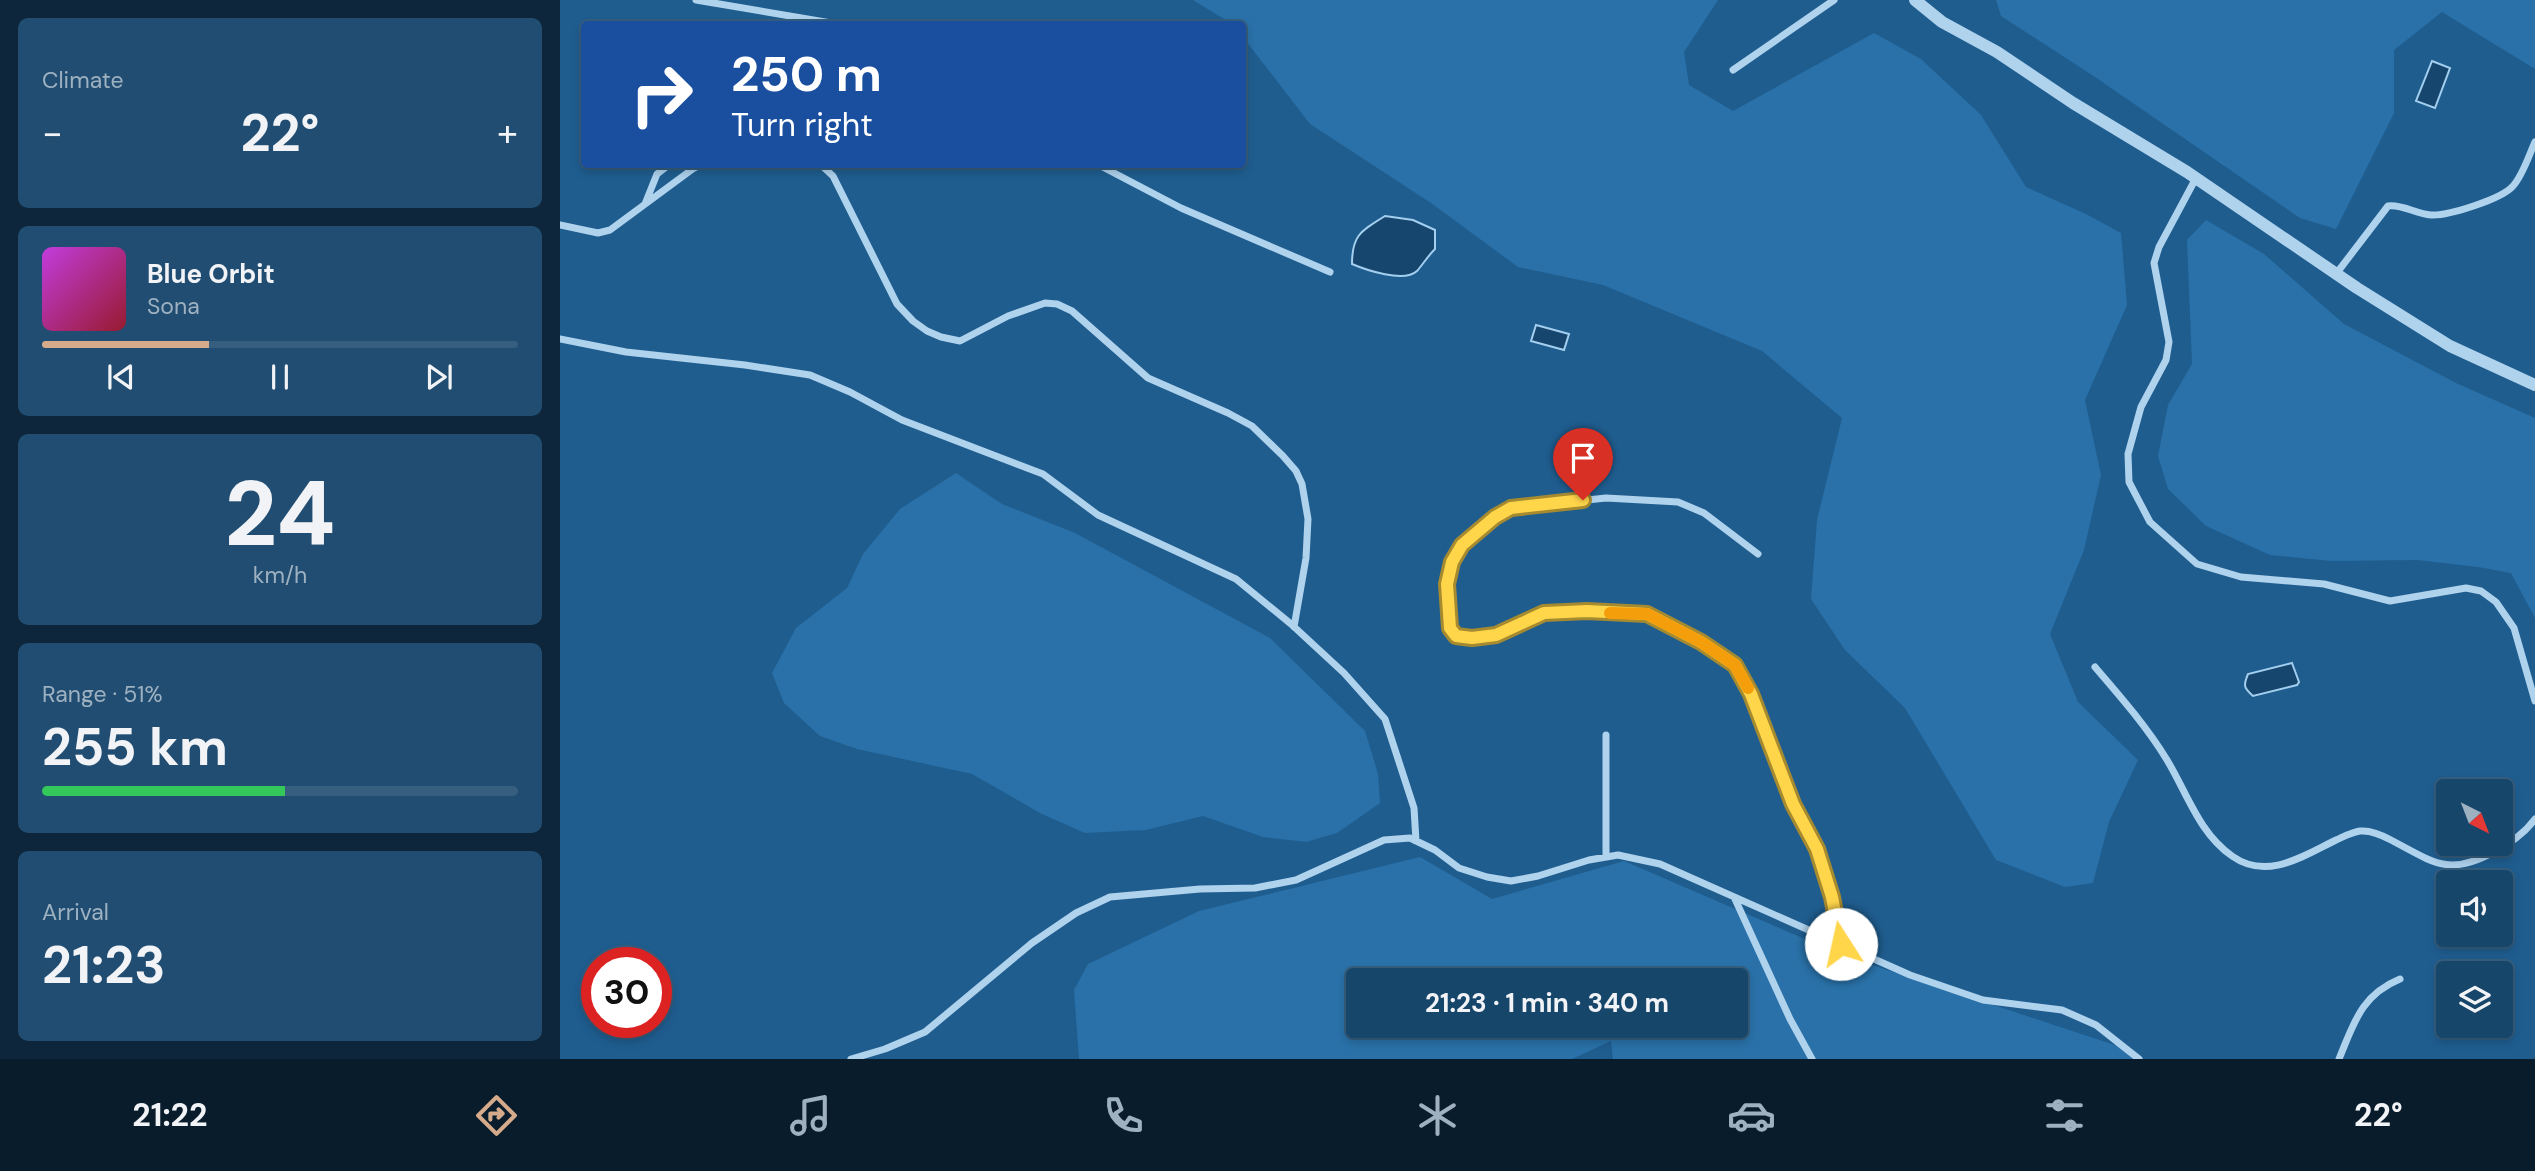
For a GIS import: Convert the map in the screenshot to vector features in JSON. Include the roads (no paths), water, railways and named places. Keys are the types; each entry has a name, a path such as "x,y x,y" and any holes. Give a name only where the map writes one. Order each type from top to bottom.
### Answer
{"street":[{"path":"696,0 819,21"},
{"path":"1733,70 1834,0"},
{"path":"1915,0 1942,22 1997,52 2073,103 2196,178 2336,274 2450,346 2535,385"},
{"path":"2336,274 2388,206 2396,205 2409,211 2432,215 2453,213 2504,194 2514,186 2535,142"},
{"path":"645,204 657,174 665,168"},
{"path":"560,225 598,233 610,230 694,168"},
{"path":"824,168 833,176 897,304 927,331 960,341 1008,316 1045,303 1056,304 1072,311 1148,378 1228,412 1252,426 1283,456 1296,471 1302,484 1308,519 1306,558 1294,627"},
{"path":"1105,168 1181,208 1329,272"},
{"path":"2196,178 2159,247 2154,264 2169,342 2166,360 2141,407 2128,454 2129,482 2150,522 2197,565 2241,577 2324,584 2390,600 2466,588 2481,592 2496,602 2514,628 2535,701"},
{"path":"560,339 626,352 810,375 902,420 1043,474 1098,515 1236,579 1344,673 1385,719 1414,808 1416,841"},
{"path":"1758,554 1704,513 1678,502 1606,498 1511,508 1495,517 1462,545 1452,562 1447,584 1450,628 1456,636 1472,638 1496,635 1544,613 1587,611 1647,614 1701,642 1735,665 1751,694 1793,804 1817,849 1832,897 1841,944"},
{"path":"2095,667 2166,758 2208,834 2220,847 2245,863 2263,867 2281,866 2361,831 2384,836 2420,856 2456,867 2474,863 2511,843 2535,819"},
{"path":"1605,735 1606,857"},
{"path":"851,1059 885,1049 925,1032 1032,943 1076,913 1110,897 1200,889 1255,888 1296,880 1384,840 1410,838 1434,849 1459,868 1486,877 1511,881 1618,855 1660,864 1910,975 1983,1000 2062,1010 2096,1025 2139,1059"},
{"path":"1734,899 1790,1019 1812,1059"},
{"path":"2339,1059 2366,1002 2381,987 2400,979"}]}
